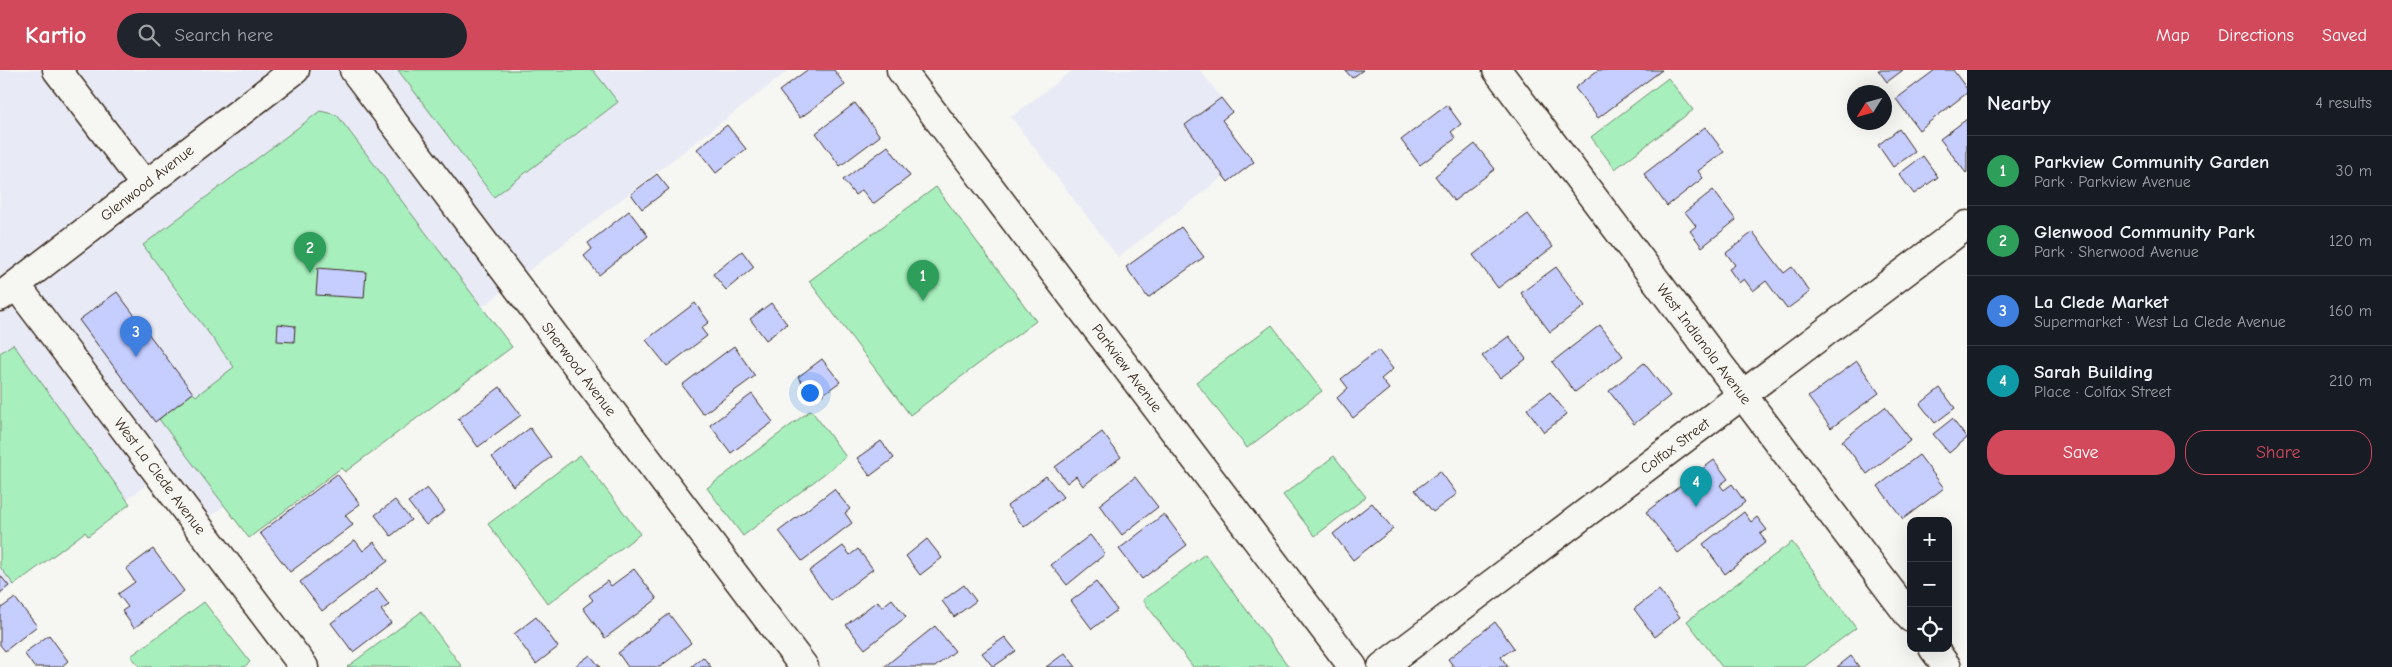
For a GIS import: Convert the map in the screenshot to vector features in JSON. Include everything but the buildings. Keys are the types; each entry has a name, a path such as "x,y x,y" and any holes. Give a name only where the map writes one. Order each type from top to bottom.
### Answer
{"street":[{"path":"57,70 144,185"},
{"name":"Glenwood Avenue","path":"8,291 295,70"},
{"name":"Sherwood Avenue","path":"354,70 804,667"},
{"name":"Parkview Avenue","path":"901,70 1353,667"},
{"name":"West Indianola Avenue","path":"1497,70 1907,613"},
{"name":"Colfax Street","path":"1382,667 1967,225"},
{"name":"West La Clede Avenue","path":"8,291 304,667"},
{"path":"1936,652 1947,667"}],"shaded area":[{"path":"0,70 789,70 198,526 159,475 0,595"},
{"path":"1073,70 1200,70 1221,98 1185,125 1224,176 1118,257 1011,117"}],"green space":[{"path":"398,70 593,70 618,102 494,197"},
{"path":"1668,78 1693,110 1615,169 1591,137"},
{"path":"320,111 337,115 512,347 345,472 341,468 249,538 159,419 193,393 196,396 234,367 143,245"},
{"path":"936,187 1036,321 910,415 809,281"},
{"path":"1272,325 1322,391 1247,448 1196,382"},
{"path":"13,344 130,504 88,536 85,532 14,585 0,567 0,353"},
{"path":"811,410 846,457 743,536 707,488"},
{"path":"580,455 640,534 548,604 488,524"},
{"path":"1334,456 1366,497 1315,536 1283,495"},
{"path":"1792,542 1856,628 1804,667 1722,667 1687,621"},
{"path":"1205,554 1289,667 1193,667 1143,600"},
{"path":"204,602 250,662 244,667 140,667 131,656"},
{"path":"421,612 462,667 347,667"}],"place":[{"name":"Glenwood Community Park","path":"310,273"},
{"name":"Parkview Community Garden","path":"923,301"},
{"name":"La Clede Market","path":"136,357"},
{"name":"Sarah Building","path":"1696,507"}]}
